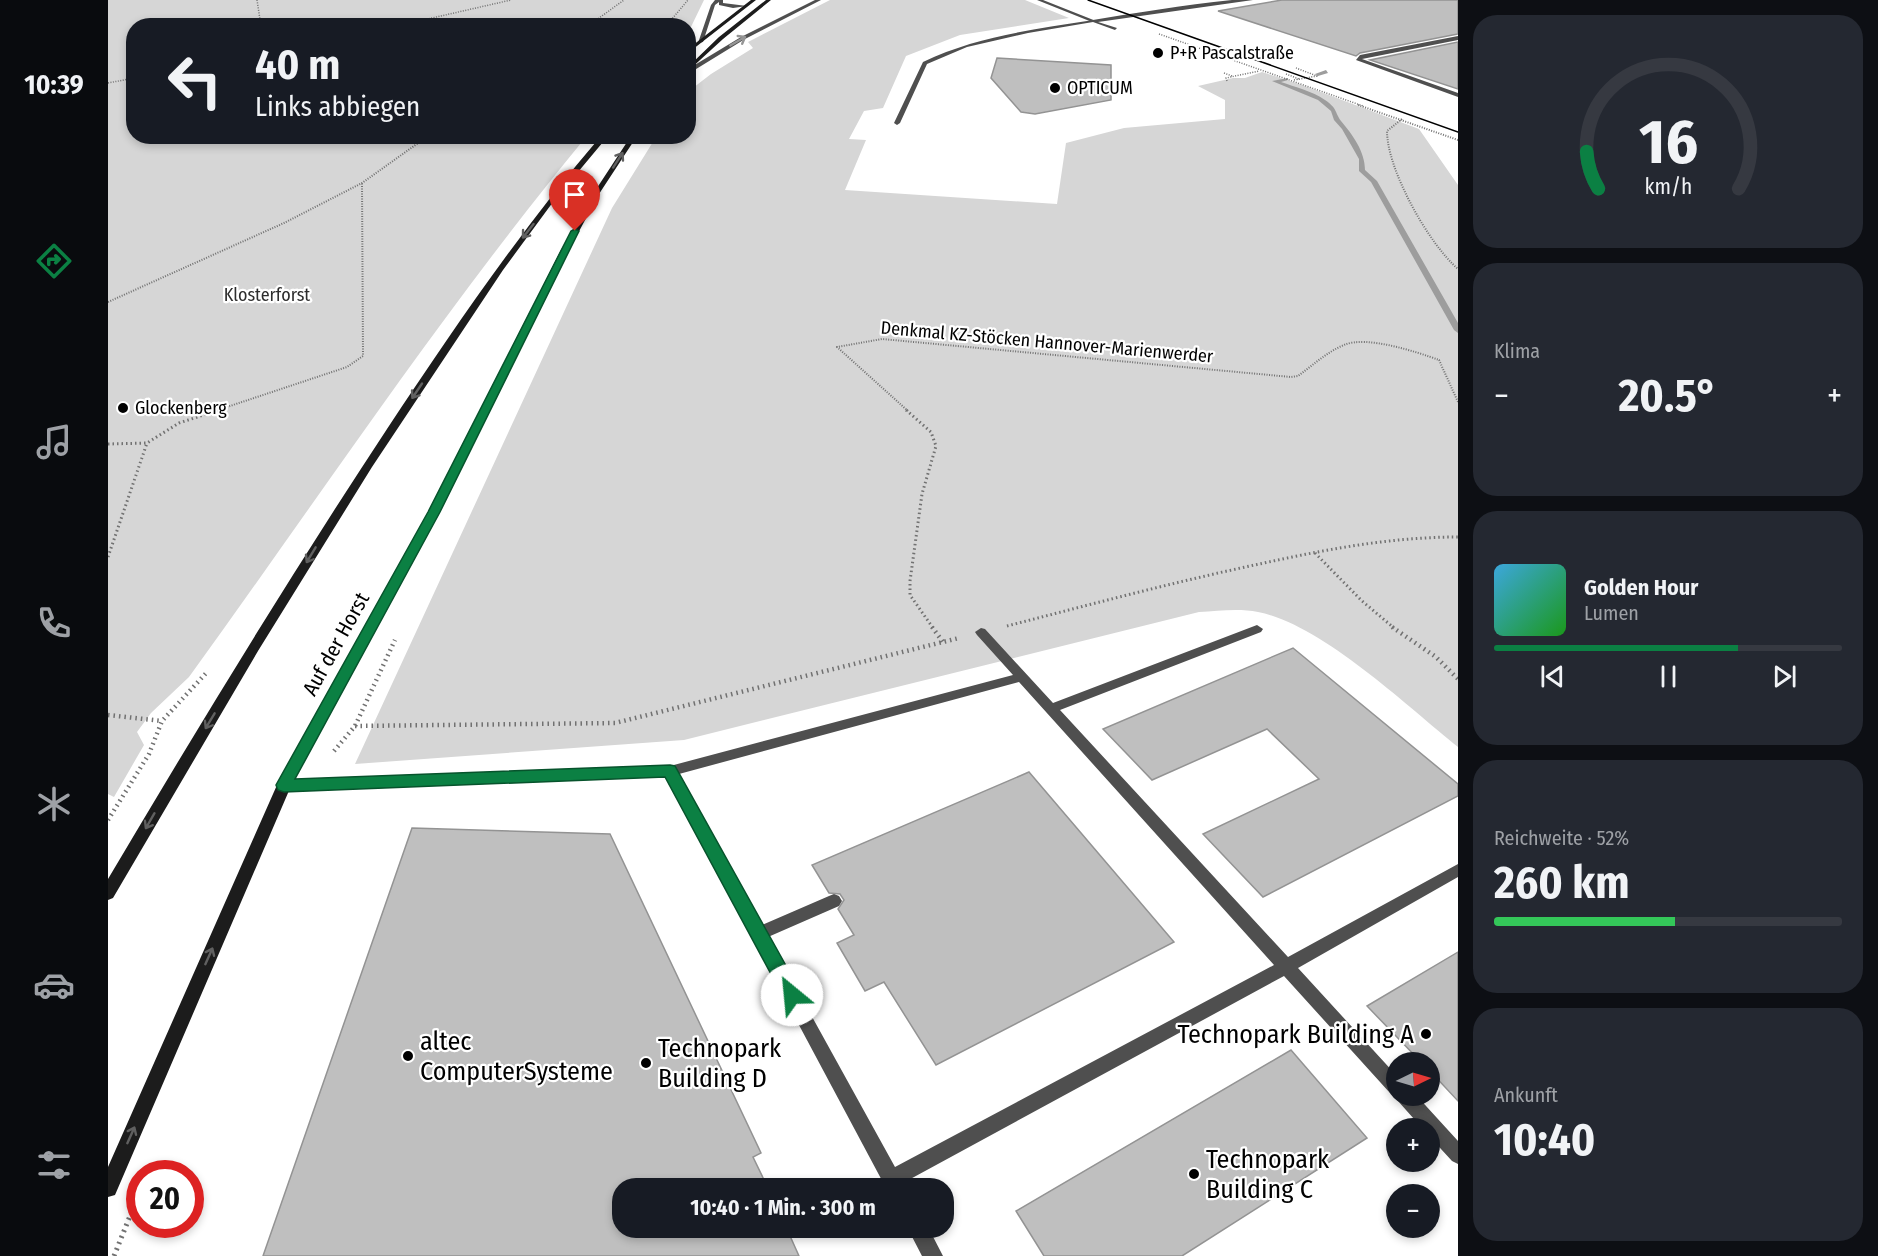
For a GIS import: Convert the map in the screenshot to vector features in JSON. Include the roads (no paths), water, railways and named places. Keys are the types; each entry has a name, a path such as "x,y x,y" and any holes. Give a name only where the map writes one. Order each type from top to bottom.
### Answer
{"street":[{"path":"700,42 713,5 719,0 725,6 745,6"},
{"path":"696,45 754,0"},
{"path":"696,63 721,38 770,0"},
{"path":"696,66 744,38 819,0"},
{"path":"1039,0 1115,29"},
{"path":"897,123 919,71 925,63 944,53 992,37 1223,1 1251,0"},
{"path":"1458,38 1360,57 1359,60 1458,94"},
{"path":"108,893 179,771 349,495 507,259 599,144"},
{"name":"Auf der Horst","path":"108,1188 284,785 434,512 565,250 596,194 629,144"},
{"path":"1051,709 1257,629"},
{"path":"981,632 1386,1076"},
{"path":"284,785 670,771 1022,677"},
{"path":"670,771 891,1178"},
{"path":"905,1178 1458,870"},
{"path":"759,934 834,901"},
{"path":"1414,1106 1458,1155"},
{"path":"923,1238 933,1256"}],"waterway":[{"path":"1318,74 1326,72"},
{"path":"1286,79 1275,81 1320,99 1334,110 1337,120 1345,128 1362,159 1362,171 1374,181 1458,330"}],"tram line":[{"path":"1088,0 1458,132"}],"place":[{"name":"P+R Pascalstraße","path":"1158,53"},
{"name":"OPTICUM","path":"1055,88"},
{"name":"Glockenberg","path":"123,408"},
{"name":"Technopark Building A","path":"1426,1034"},
{"name":"altec ComputerSysteme","path":"408,1056"},
{"name":"Technopark Building D","path":"646,1063"},
{"name":"Technopark Building C","path":"1194,1174"}],"park label":[{"name":"Klosterforst","path":"267,295"}]}
